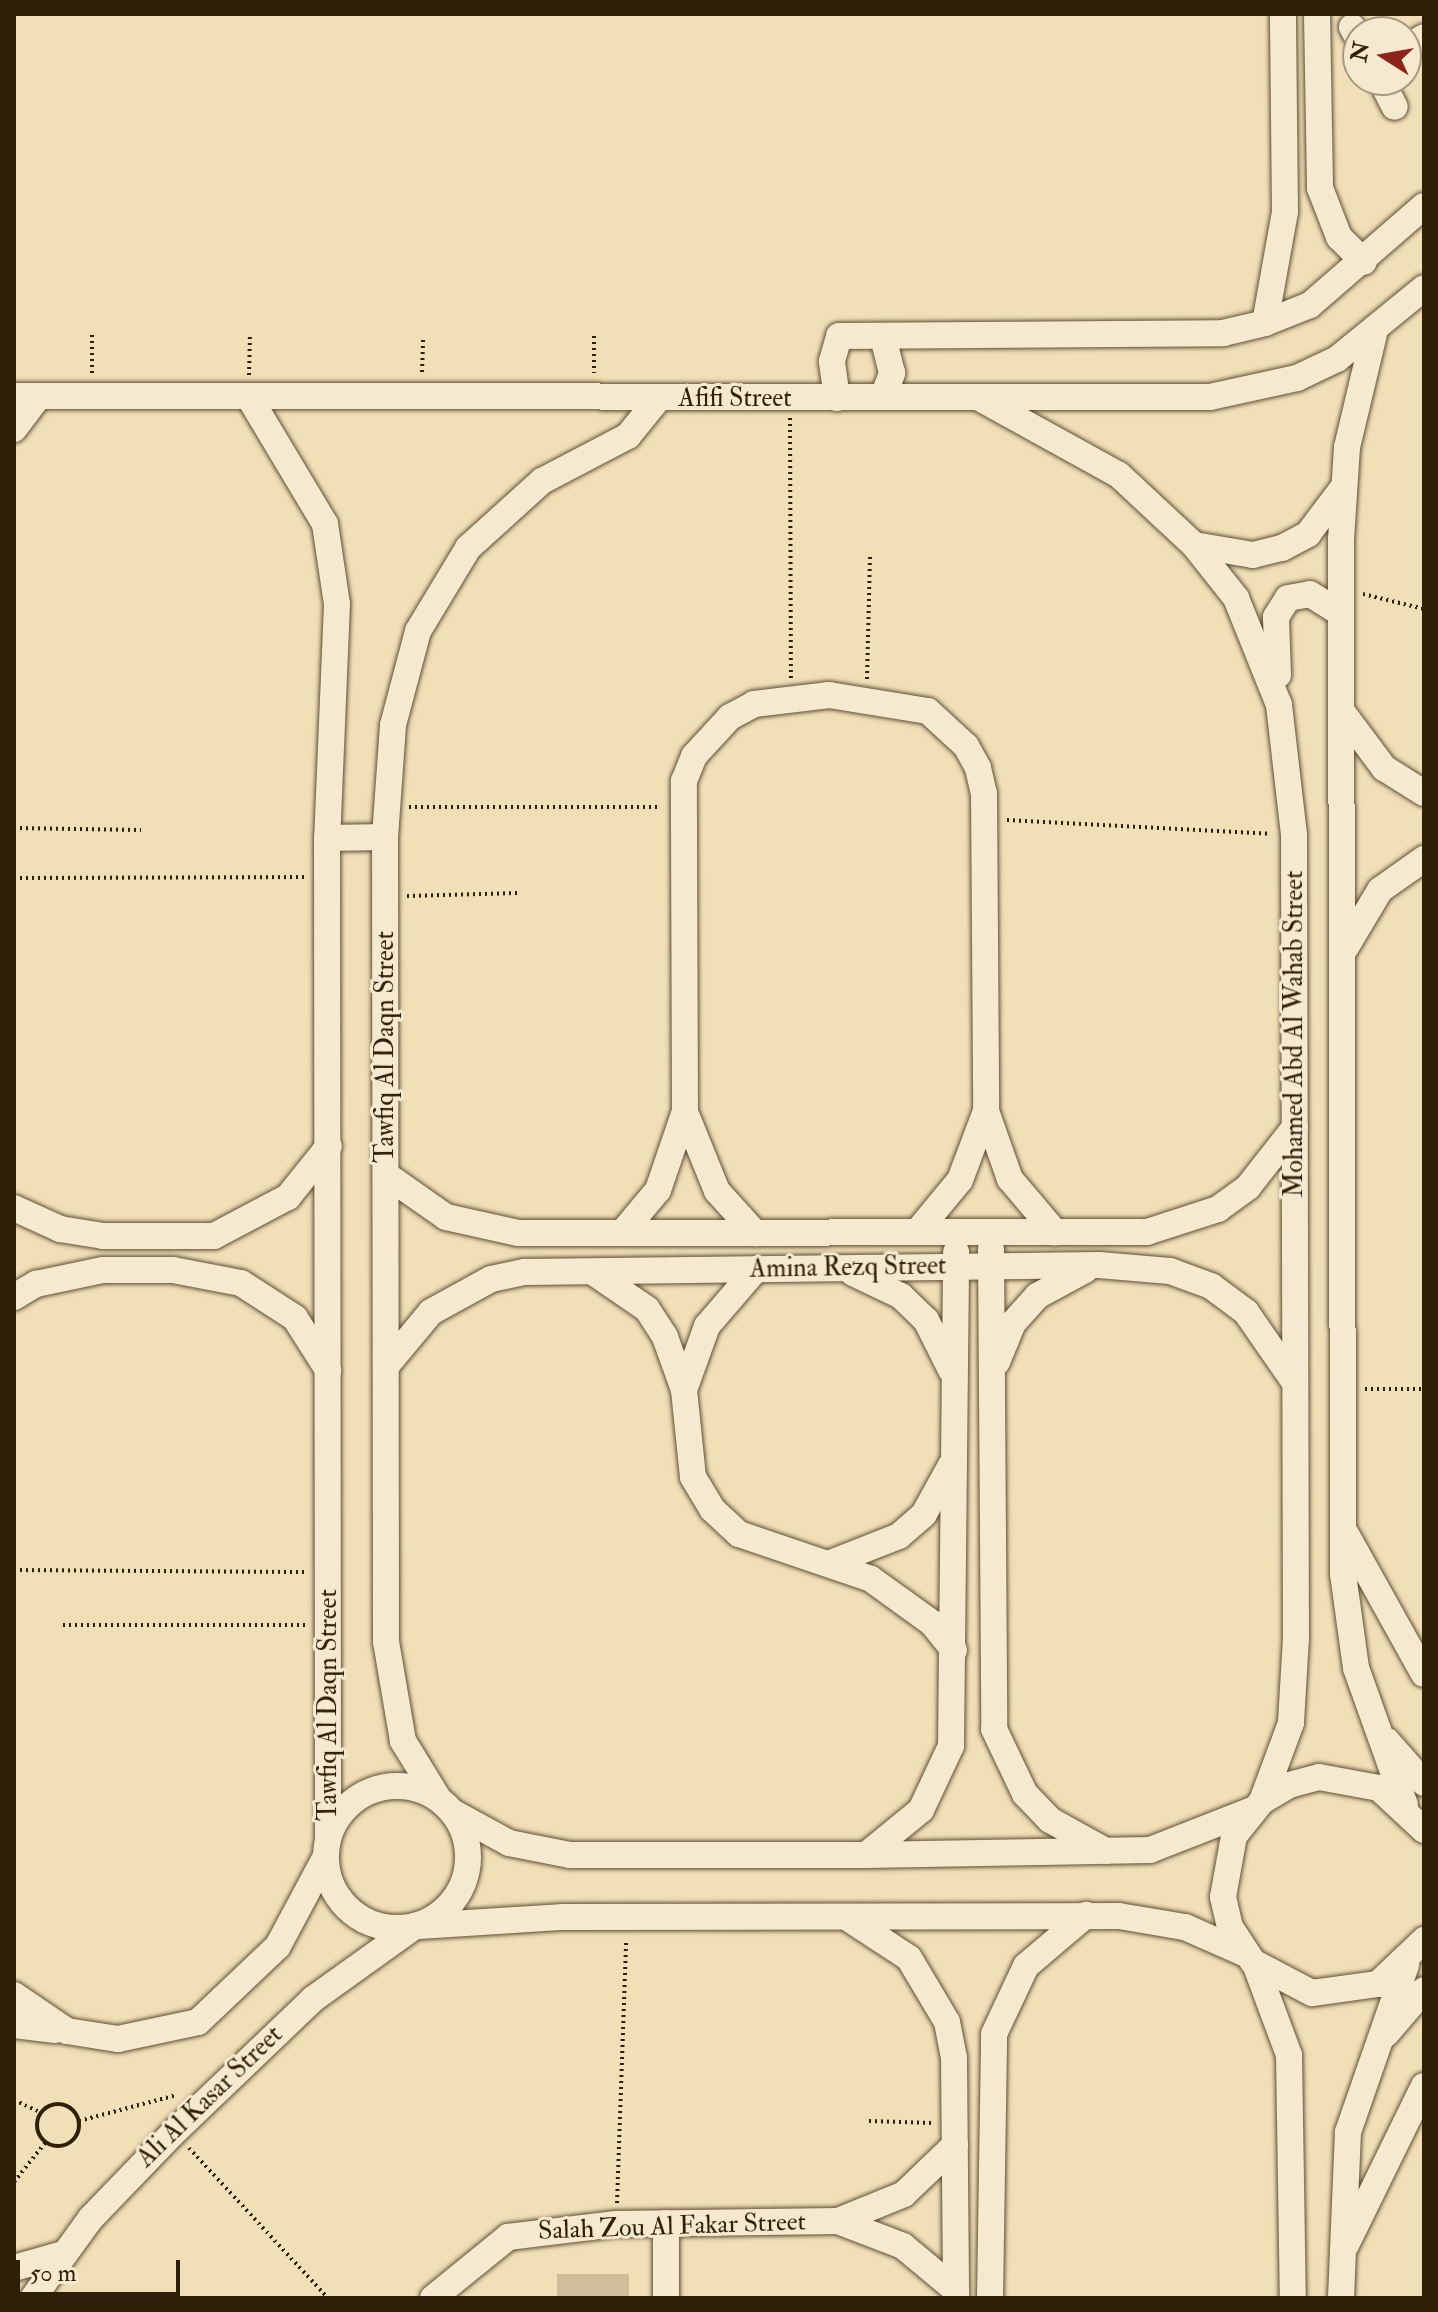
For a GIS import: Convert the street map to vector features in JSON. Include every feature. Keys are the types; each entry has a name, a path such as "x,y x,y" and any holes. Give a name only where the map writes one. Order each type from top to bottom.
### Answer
{"street":[{"path":"1265,323 1285,212 1283,14"},
{"path":"1317,14 1320,188 1339,237 1364,262"},
{"path":"1389,96 1395,107"},
{"path":"837,398 832,374 839,336 1223,333 1265,323 1310,305 1364,262 1424,206"},
{"name":"Afifi Street","path":"27,396 1161,399 1254,390 1297,378 1374,334 1424,288"},
{"name":"Mohamed Abd Al Wahab Street","path":"1374,334 1343,486 1342,1526 1347,1621 1369,1714 1416,1814"},
{"path":"883,337 892,373 883,397"},
{"path":"14,429 27,396"},
{"name":"Tawfiq Al Daqn Street","path":"249,397 260,425 309,487 334,563 327,838 330,1625 326,1847"},
{"name":"Tawfiq Al Daqn Street","path":"446,1806 403,1741 387,1676 385,837 402,676 439,589 502,511 628,436 658,399"},
{"name":"Mohamed Abd Al Wahab Street","path":"983,400 1119,475 1194,545 1250,623 1279,705 1294,835 1295,1681 1280,1763 1224,1866 1230,1927 1250,1958"},
{"path":"1194,545 1253,555 1282,548 1329,512 1343,486"},
{"path":"1279,705 1280,606 1310,594 1341,601"},
{"path":"622,1233 671,1165 685,1111 680,807 684,781 710,734 754,704 791,698 866,696 904,702 948,726 978,768 984,819 986,1111 1010,1179 1055,1232"},
{"path":"1342,711 1384,768 1424,793"},
{"path":"327,838 385,837"},
{"path":"1343,954 1380,890 1424,859"},
{"path":"685,1111 709,1178 755,1233"},
{"path":"917,1232 960,1180 986,1111"},
{"name":"Amina Rezq Street","path":"386,1175 425,1205 481,1228 622,1233 1055,1232 1183,1224 1248,1187 1295,1127"},
{"path":"14,1208 60,1229 103,1236 214,1236 288,1197 329,1146"},
{"path":"866,1855 913,1819 939,1780 951,1746 956,1232"},
{"path":"991,1232 994,1729 1025,1794 1050,1820 1113,1854"},
{"path":"992,1385 1013,1323 1037,1296 1099,1265"},
{"name":"Amina Rezq Street","path":"387,1365 431,1312 460,1293 525,1272 1099,1265 1170,1271 1211,1286 1274,1344 1295,1383"},
{"path":"684,1390 707,1326 756,1269"},
{"path":"838,1269 871,1278 909,1304 944,1349 955,1382"},
{"path":"14,1297 36,1284 103,1270 173,1270 241,1283 295,1318 330,1373"},
{"path":"592,1271 647,1309 684,1390 693,1477 712,1509 739,1534 833,1562 903,1599 954,1650"},
{"path":"833,1562 908,1529 944,1486 955,1454"},
{"path":"1342,1526 1424,1674"},
{"path":"1369,1714 1424,1783"},
{"path":"14,2025 146,2038 220,2007 285,1936 338,1816 373,1789 395,1785 446,1806 509,1843 570,1855 1113,1854 1186,1841 1319,1777 1379,1788 1416,1814"},
{"path":"417,1926 455,1899 465,1878 468,1856 446,1806"},
{"path":"326,1847 338,1899 354,1914 383,1927 627,1917 1086,1915 1185,1927 1250,1958 1280,1982 1335,1994 1378,1984 1417,1953"},
{"path":"990,2298 994,2034 1026,1966 1086,1915"},
{"path":"848,1918 890,1942 931,1988 954,2058 956,2294"},
{"name":"Ali Al Kasar Street","path":"33,2298 63,2254 174,2132 313,1999 417,1926"},
{"path":"1341,2298 1348,2132 1372,2053 1417,1953"},
{"path":"1250,1958 1289,2055 1293,2298"},
{"path":"1372,2053 1424,1990"},
{"path":"14,1995 67,2031"},
{"path":"1341,2260 1424,2086"},
{"name":"Salah Zou Al Fakar Street","path":"433,2298 508,2237 616,2224 838,2221 904,2194 955,2134"},
{"name":"Salah Zou Al Fakar Street","path":"838,2221 903,2246 956,2294"},
{"path":"666,2223 666,2298"},
{"path":"14,2268 63,2254"}],"path":[{"path":"92,335 93,396"},
{"path":"249,397 250,335"},
{"path":"422,398 423,336"},
{"path":"594,336 594,399"},
{"path":"790,400 791,698"},
{"path":"866,696 870,557"},
{"path":"1341,601 1424,609"},
{"path":"386,807 680,807"},
{"path":"984,819 1294,835"},
{"path":"14,828 141,830"},
{"path":"14,878 327,877"},
{"path":"385,896 520,893"},
{"path":"1342,1389 1424,1389"},
{"path":"14,1570 330,1572"},
{"path":"63,1625 330,1625"},
{"path":"616,2224 627,1917"},
{"path":"79,2121 182,2093"},
{"path":"14,2100 40,2112 63,2104 79,2121"},
{"path":"40,2112 36,2128 45,2143"},
{"path":"45,2143 69,2143 79,2121"},
{"path":"869,2121 955,2134"},
{"path":"174,2132 328,2298"},
{"path":"14,2182 45,2143"}],"shaded area":[{"path":"557,2274 629,2274 629,2298 557,2298"}]}
